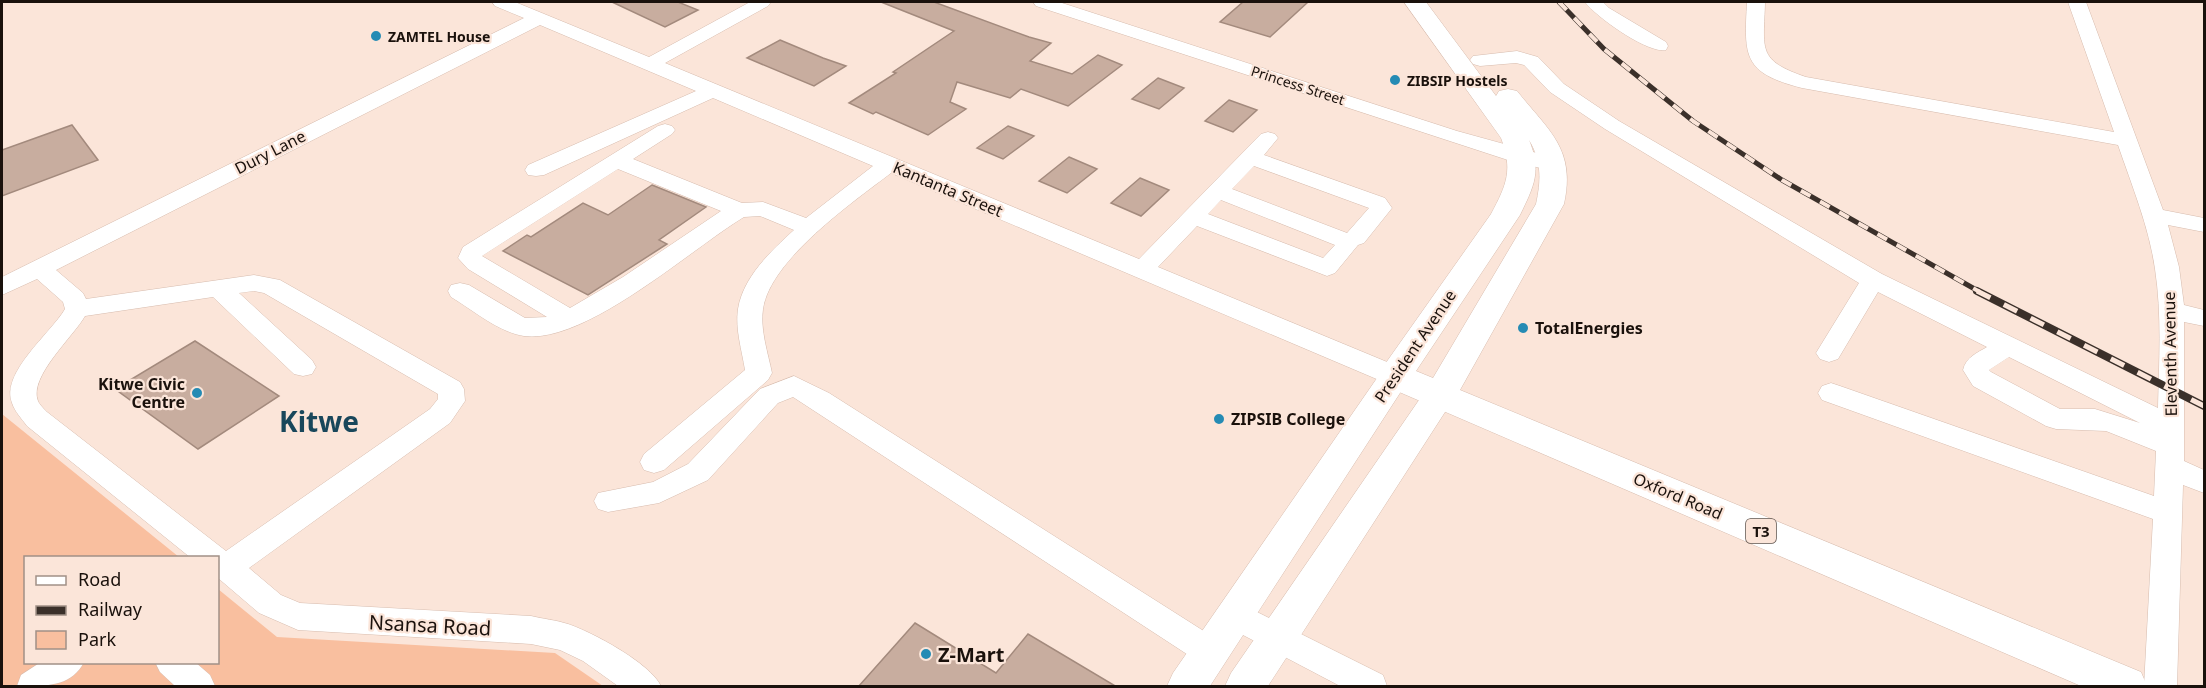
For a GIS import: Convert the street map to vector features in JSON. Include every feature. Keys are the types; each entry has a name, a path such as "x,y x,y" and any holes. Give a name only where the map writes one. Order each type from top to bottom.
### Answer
{"highway":[{"path":"1415,2 1464,72 1514,137 1522,158"},
{"path":"1437,2 1536,130 1554,165 1555,187 1550,204 1440,395"},
{"name":"President Avenue","path":"1395,376 1505,215 1516,194 1523,171 1522,158"},
{"path":"1516,194 1550,204"},
{"path":"1461,278 1499,293"},
{"name":"Oxford Road","path":"1395,376 2126,687"}],"main road":[{"name":"President Avenue","path":"1187,687 1395,376"},
{"path":"1245,687 1440,395"}],"street":[{"name":"Kantanta Street","path":"501,2 1395,376"},
{"path":"650,64 762,2"},
{"name":"Princess Street","path":"1042,2 1522,158 1554,165"},
{"path":"1594,2 1603,12 1659,46"},
{"path":"1756,2 1755,53 1761,65 1777,75 1802,82 2129,141"},
{"name":"Eleventh Avenue","path":"2077,2 2154,214 2167,267 2172,311 2170,446 2161,687"},
{"name":"Dury Lane","path":"2,287 539,18"},
{"path":"1480,60 1517,57 1531,61 1557,88 1612,125 1873,280 2008,346 2170,446 2205,482"},
{"path":"536,170 714,90"},
{"path":"570,319 476,264 470,258 471,252 664,130"},
{"path":"1142,270 1268,138"},
{"path":"1217,191 1346,241 1356,238 1381,205 1250,157"},
{"path":"616,160 739,210 763,209 808,227"},
{"path":"654,462 759,374 750,309 758,284 808,227 889,164"},
{"path":"460,291 525,327 541,329 570,319 600,302 739,210"},
{"path":"2154,214 2205,225"},
{"path":"1194,216 1324,267 1330,267 1347,246 1346,241"},
{"path":"39,268 74,299 77,309 254,283 272,286 451,389 452,401 440,416 219,562"},
{"path":"1829,353 1873,280"},
{"path":"218,288 303,367"},
{"name":"Nsansa Road","path":"77,309 71,323 35,364 24,382 24,402 37,419 211,556"},
{"path":"2172,311 2205,318"},
{"path":"2008,346 1977,365 1976,370 1982,379 2056,420 2095,419 2110,422 2170,446"},
{"path":"608,501 659,492 698,472 770,396 794,386 820,400 1210,652"},
{"path":"1832,393 2168,513"},
{"name":"Nsansa Road","path":"219,562 270,604 298,616 531,630 566,636 594,651 644,687"},
{"path":"1235,615 1371,687"},
{"path":"33,687 67,664"},
{"path":"172,664 198,687"}],"green space":[{"path":"2,414 178,556 24,556 24,664 219,664 219,590 277,637 555,653 603,686 2,686"}],"building":[{"path":"612,2 678,2 698,10 665,27"},
{"path":"881,2 934,2 1051,43 1030,61 1072,74 1098,55 1122,65 1068,106 1021,89 1010,98 957,82 950,102 966,109 928,135 849,103 896,73 893,72 954,31"},
{"path":"1243,2 1308,2 1270,37 1220,22"},
{"path":"780,40 846,66 814,86 747,58"},
{"path":"1158,78 1184,88 1159,109 1132,99"},
{"path":"1229,100 1257,110 1233,132 1205,121"},
{"path":"72,125 98,160 2,196 2,150"},
{"path":"1008,126 1034,136 1003,159 977,148"},
{"path":"1069,157 1097,169 1067,193 1039,181"},
{"path":"1140,178 1169,190 1141,216 1111,203"},
{"path":"652,185 706,207 659,240 667,244 588,295 503,251 527,235 531,237 583,203 608,215"},
{"name":"Kitwe Civic Centre","path":"195,341 279,396 198,449 115,389"},
{"name":"Z-Mart","path":"915,623 996,673 1028,634 1117,687 858,687"}],"railway":[{"path":"1559,2 1604,49 1693,121 1782,180 1980,292"},
{"path":"1977,291 2204,406"}],"place":[{"name":"ZAMTEL House","path":"376,36"},
{"name":"ZIBSIP Hostels","path":"1395,80"},
{"name":"TotalEnergies","path":"1523,328"},
{"name":"Kitwe Civic Centre","path":"197,393"},
{"name":"ZIPSIB College","path":"1219,419"},
{"name":"Z-Mart","path":"926,654"}],"district":[{"name":"Kitwe","path":"319,421"}]}
